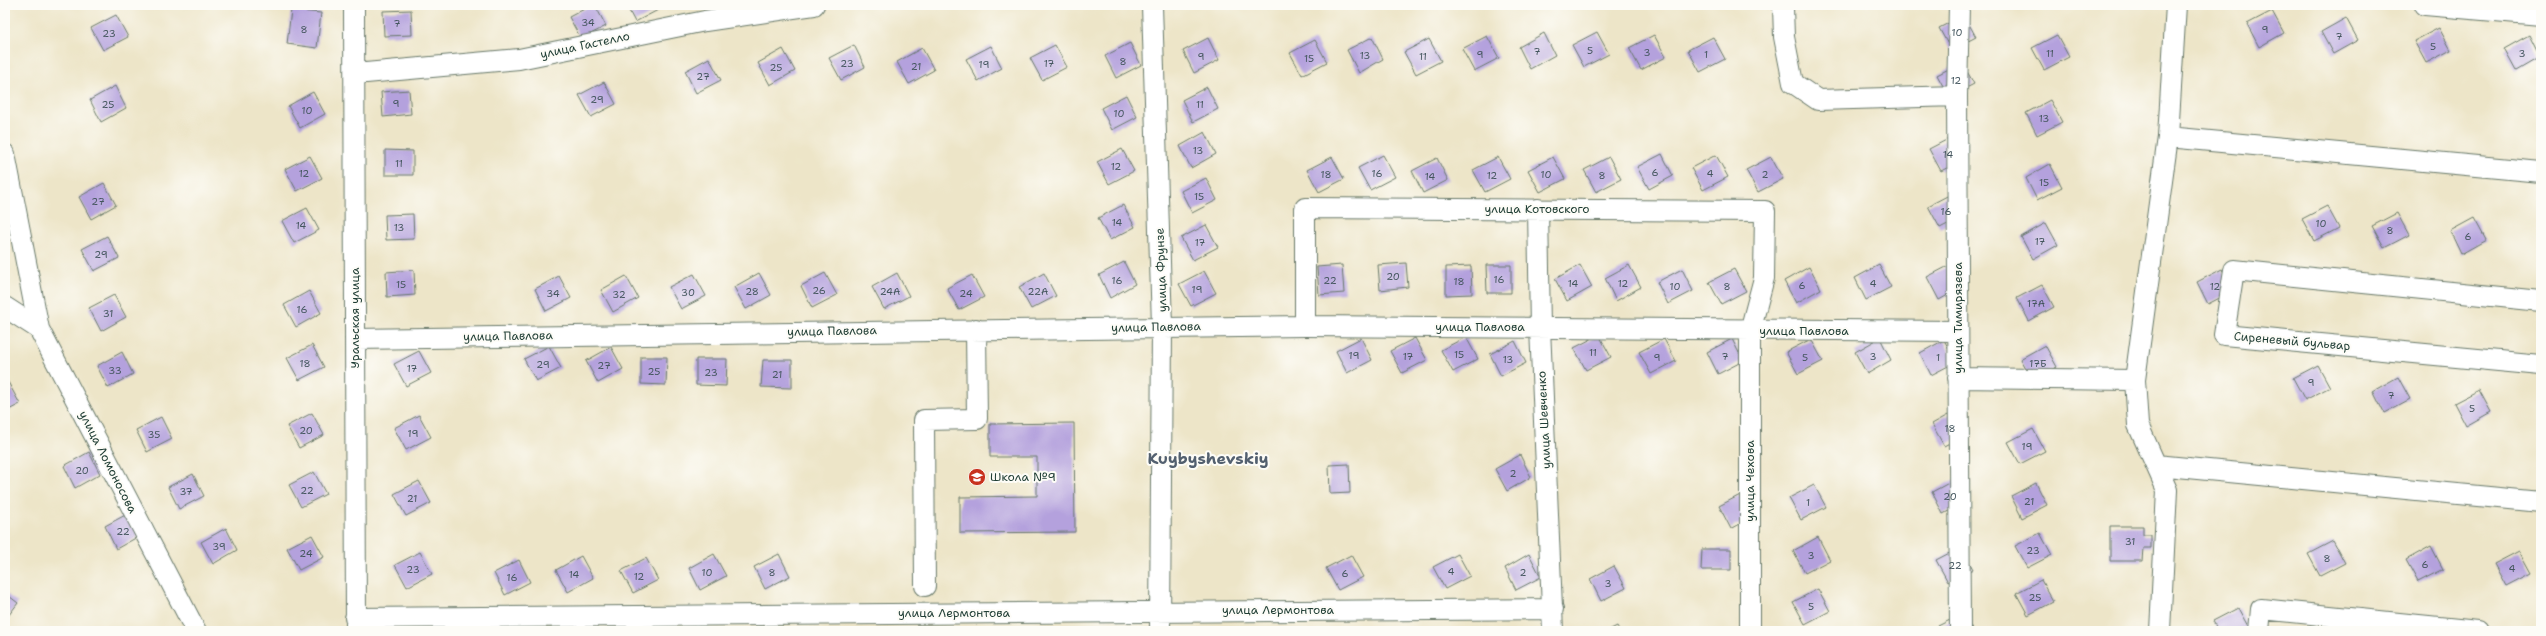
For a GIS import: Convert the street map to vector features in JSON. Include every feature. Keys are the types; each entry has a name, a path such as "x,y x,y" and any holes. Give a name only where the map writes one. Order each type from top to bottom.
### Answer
{"street":[{"name":"Уральская улица","path":"354,5 356,624"},
{"name":"улица Гастелло","path":"355,74 519,59 705,21 814,5"},
{"name":"улица Фрунзе","path":"1152,5 1162,326 1160,631"},
{"name":"улица Тимирязева","path":"1959,5 1957,96 1960,631"},
{"path":"2160,631 2167,490 2138,425 2135,380 2168,137 2176,5"},
{"path":"2425,5 2541,15"},
{"path":"1780,6 1784,37 1793,83 1818,100 1957,96"},
{"path":"2168,137 2541,172"},
{"path":"5,154 39,329"},
{"name":"улица Котовского","path":"1305,326 1306,208 1765,211 1764,278 1750,331"},
{"name":"улица Шевченко","path":"1538,209 1540,328 1553,631"},
{"name":"Сиреневый бульвар","path":"2541,301 2234,270 2224,335 2541,365"},
{"name":"улица Ломоносова","path":"5,307 39,329 196,631"},
{"name":"улица Павлова","path":"355,339 1162,326 1305,326 1750,331 1958,331"},
{"path":"925,586 924,420 977,419 976,329"},
{"name":"улица Чехова","path":"1750,331 1750,631"},
{"path":"1958,378 2135,380"},
{"path":"2156,465 2541,502"},
{"name":"улица Лермонтова","path":"356,624 1161,611 1553,609"},
{"path":"2259,631 2261,609 2478,631"}],"building":[{"path":"592,5 595,5 606,26 581,39 569,17"},
{"path":"626,5 658,5 660,9 635,22"},
{"path":"291,10 321,13 317,48 287,44"},
{"path":"411,10 412,35 384,36 383,11"},
{"path":"2272,11 2284,33 2259,47 2247,24"},
{"path":"116,15 128,37 103,50 91,28"},
{"path":"1964,15 1976,37 1951,50 1939,28"},
{"path":"2346,18 2358,40 2333,54 2321,32"},
{"path":"2439,28 2451,50 2426,63 2414,41"},
{"path":"1597,32 1609,54 1584,67 1572,45"},
{"path":"1544,33 1555,55 1530,69 1519,47"},
{"path":"1654,35 1666,57 1641,70 1629,48"},
{"path":"2057,35 2069,57 2044,70 2032,48"},
{"path":"2529,35 2540,57 2516,71 2504,49"},
{"path":"1487,36 1499,58 1474,71 1462,49"},
{"path":"1372,37 1383,59 1359,73 1347,50"},
{"path":"1713,37 1725,59 1700,72 1688,50"},
{"path":"1208,38 1219,60 1194,73 1183,51"},
{"path":"1429,39 1441,61 1416,74 1404,52"},
{"path":"1315,40 1327,62 1302,75 1290,53"},
{"path":"1130,43 1141,65 1116,78 1105,56"},
{"path":"854,45 865,67 841,80 829,58"},
{"path":"1055,45 1067,67 1042,80 1030,58"},
{"path":"991,46 1002,68 978,81 966,59"},
{"path":"922,48 934,70 909,84 897,62"},
{"path":"783,49 795,71 770,85 758,63"},
{"path":"709,58 721,80 696,93 685,71"},
{"path":"1962,62 1974,84 1949,97 1937,75"},
{"path":"604,82 616,104 591,117 579,95"},
{"path":"115,86 126,108 101,122 90,100"},
{"path":"1207,87 1218,109 1193,122 1182,100"},
{"path":"409,90 411,114 383,117 381,92"},
{"path":"313,92 325,114 300,128 288,106"},
{"path":"1126,95 1137,117 1112,130 1101,108"},
{"path":"2050,100 2062,122 2037,135 2026,113"},
{"path":"1205,132 1216,154 1191,168 1180,146"},
{"path":"1954,136 1966,158 1941,171 1929,149"},
{"path":"1122,149 1134,171 1109,184 1097,162"},
{"path":"385,150 413,151 413,175 385,175"},
{"path":"1662,154 1673,176 1649,189 1637,167"},
{"path":"1383,155 1395,177 1370,190 1358,168"},
{"path":"1716,155 1728,177 1703,190 1691,168"},
{"path":"310,156 322,178 297,191 285,169"},
{"path":"1332,157 1344,179 1319,192 1307,170"},
{"path":"1498,157 1510,179 1485,192 1473,170"},
{"path":"1553,157 1565,179 1540,192 1528,170"},
{"path":"1609,157 1621,179 1596,192 1584,170"},
{"path":"1771,157 1783,179 1758,192 1746,170"},
{"path":"1437,158 1448,180 1423,193 1412,171"},
{"path":"2050,164 2062,187 2037,200 2026,178"},
{"path":"1206,178 1217,200 1192,213 1181,191"},
{"path":"104,183 116,205 91,219 79,197"},
{"path":"1953,193 1965,215 1940,228 1928,206"},
{"path":"1123,205 1135,227 1110,240 1098,218"},
{"path":"2327,206 2339,228 2314,241 2302,219"},
{"path":"307,208 319,230 294,243 282,221"},
{"path":"2397,213 2409,235 2384,248 2372,226"},
{"path":"413,214 414,239 386,240 385,215"},
{"path":"2474,218 2486,240 2461,254 2450,231"},
{"path":"2046,223 2058,245 2033,259 2021,237"},
{"path":"1206,225 1218,247 1193,260 1181,238"},
{"path":"107,236 119,258 94,271 82,249"},
{"path":"1124,262 1135,284 1110,298 1099,275"},
{"path":"1406,263 1408,287 1380,290 1378,265"},
{"path":"1952,264 1964,286 1939,300 1927,277"},
{"path":"1342,265 1344,293 1319,295 1317,267"},
{"path":"1486,265 1511,265 1511,293 1487,293"},
{"path":"1580,265 1592,287 1567,301 1555,279"},
{"path":"1629,265 1641,287 1616,301 1605,278"},
{"path":"1879,265 1891,287 1866,300 1855,278"},
{"path":"1471,266 1472,294 1446,295 1446,267"},
{"path":"1809,267 1821,289 1796,303 1784,281"},
{"path":"1682,269 1693,291 1668,304 1657,282"},
{"path":"1734,269 1746,291 1721,304 1709,282"},
{"path":"2222,269 2233,291 2208,304 2197,282"},
{"path":"414,270 415,295 387,297 386,272"},
{"path":"1204,271 1216,293 1191,306 1179,284"},
{"path":"759,273 771,295 746,309 734,287"},
{"path":"825,273 837,295 812,308 801,286"},
{"path":"897,273 909,296 884,309 872,287"},
{"path":"1044,273 1056,296 1031,309 1019,287"},
{"path":"694,274 706,296 681,309 669,287"},
{"path":"972,275 984,297 959,310 947,288"},
{"path":"559,276 571,298 546,311 535,289"},
{"path":"626,276 638,298 613,312 601,290"},
{"path":"2042,285 2054,307 2029,321 2017,298"},
{"path":"309,291 321,313 296,327 284,305"},
{"path":"114,295 126,317 101,331 89,308"},
{"path":"1599,335 1611,357 1586,370 1574,348"},
{"path":"1466,337 1478,359 1453,372 1441,350"},
{"path":"1361,338 1372,360 1347,373 1336,351"},
{"path":"1415,338 1427,360 1402,373 1390,351"},
{"path":"1880,338 1891,360 1867,374 1855,352"},
{"path":"1664,339 1676,361 1651,374 1639,352"},
{"path":"1732,339 1743,361 1718,374 1707,352"},
{"path":"1811,339 1823,361 1798,374 1786,352"},
{"path":"1944,340 1956,362 1931,375 1920,353"},
{"path":"1515,341 1526,363 1501,376 1490,354"},
{"path":"312,345 324,367 299,380 287,358"},
{"path":"2045,345 2057,367 2032,381 2020,359"},
{"path":"549,346 561,368 536,381 524,359"},
{"path":"611,347 623,369 598,383 586,361"},
{"path":"419,351 431,373 406,386 394,364"},
{"path":"122,352 133,374 108,388 97,366"},
{"path":"641,357 667,357 666,385 641,384"},
{"path":"696,359 727,359 726,386 696,385"},
{"path":"763,360 792,360 792,388 761,387"},
{"path":"2318,365 2330,387 2305,400 2293,378"},
{"path":"2398,377 2410,399 2384,413 2373,391"},
{"path":"8,382 20,404 5,412 5,384"},
{"path":"2479,390 2491,412 2466,426 2454,403"},
{"path":"1957,410 1969,432 1944,446 1932,424"},
{"path":"312,413 324,435 299,448 287,426"},
{"path":"419,415 431,437 406,450 394,428"},
{"path":"161,417 172,439 147,452 136,430"},
{"path":"1074,423 1075,532 960,533 960,497 1037,496 1037,457 990,457 990,424"},
{"path":"2033,429 2045,451 2020,464 2008,442"},
{"path":"89,452 100,474 75,488 64,466"},
{"path":"1520,455 1531,477 1507,491 1495,469"},
{"path":"1349,464 1350,493 1330,494 1329,465"},
{"path":"314,472 326,494 301,507 289,485"},
{"path":"193,474 204,496 179,509 168,487"},
{"path":"1956,479 1968,501 1943,514 1932,492"},
{"path":"419,481 431,503 406,516 394,494"},
{"path":"2036,483 2047,505 2022,518 2011,496"},
{"path":"1814,485 1826,507 1801,520 1789,498"},
{"path":"1744,493 1756,515 1731,529 1719,506"},
{"path":"129,513 141,535 116,549 105,526"},
{"path":"2110,526 2143,526 2143,535 2151,535 2151,548 2143,548 2142,561 2110,561"},
{"path":"226,528 237,550 213,564 201,542"},
{"path":"2040,533 2052,555 2027,568 2015,546"},
{"path":"312,535 324,557 299,570 287,548"},
{"path":"1818,537 1830,560 1805,573 1793,551"},
{"path":"2333,541 2345,563 2320,576 2308,554"},
{"path":"2431,546 2443,569 2418,582 2406,560"},
{"path":"1961,547 1973,569 1948,582 1936,560"},
{"path":"1702,549 1731,549 1731,570 1701,570"},
{"path":"2519,551 2531,573 2506,586 2494,564"},
{"path":"420,552 432,574 407,587 395,565"},
{"path":"714,554 726,576 700,590 689,568"},
{"path":"779,554 790,576 765,589 754,567"},
{"path":"1458,554 1470,576 1445,589 1433,567"},
{"path":"1529,554 1541,577 1516,590 1505,568"},
{"path":"1351,555 1363,577 1338,590 1326,568"},
{"path":"581,556 593,578 568,592 556,570"},
{"path":"646,558 658,580 633,593 621,571"},
{"path":"519,560 530,582 505,595 494,573"},
{"path":"1614,566 1626,588 1601,601 1590,579"},
{"path":"2041,580 2053,602 2028,615 2016,593"},
{"path":"1818,589 1830,611 1805,624 1793,602"},
{"path":"5,593 18,603 5,620"},
{"path":"2238,608 2250,630 2218,631 2213,621"},
{"path":"1964,613 1973,631 1941,631 1938,626"},
{"path":"1617,626 1620,631 1607,631"},
{"path":"1004,628 1030,630 1030,631 1004,631"}],"place":[{"name":"Школа №9","path":"977,477"}],"district":[{"name":"Kuybyshevskiy","path":"1208,458"}]}
